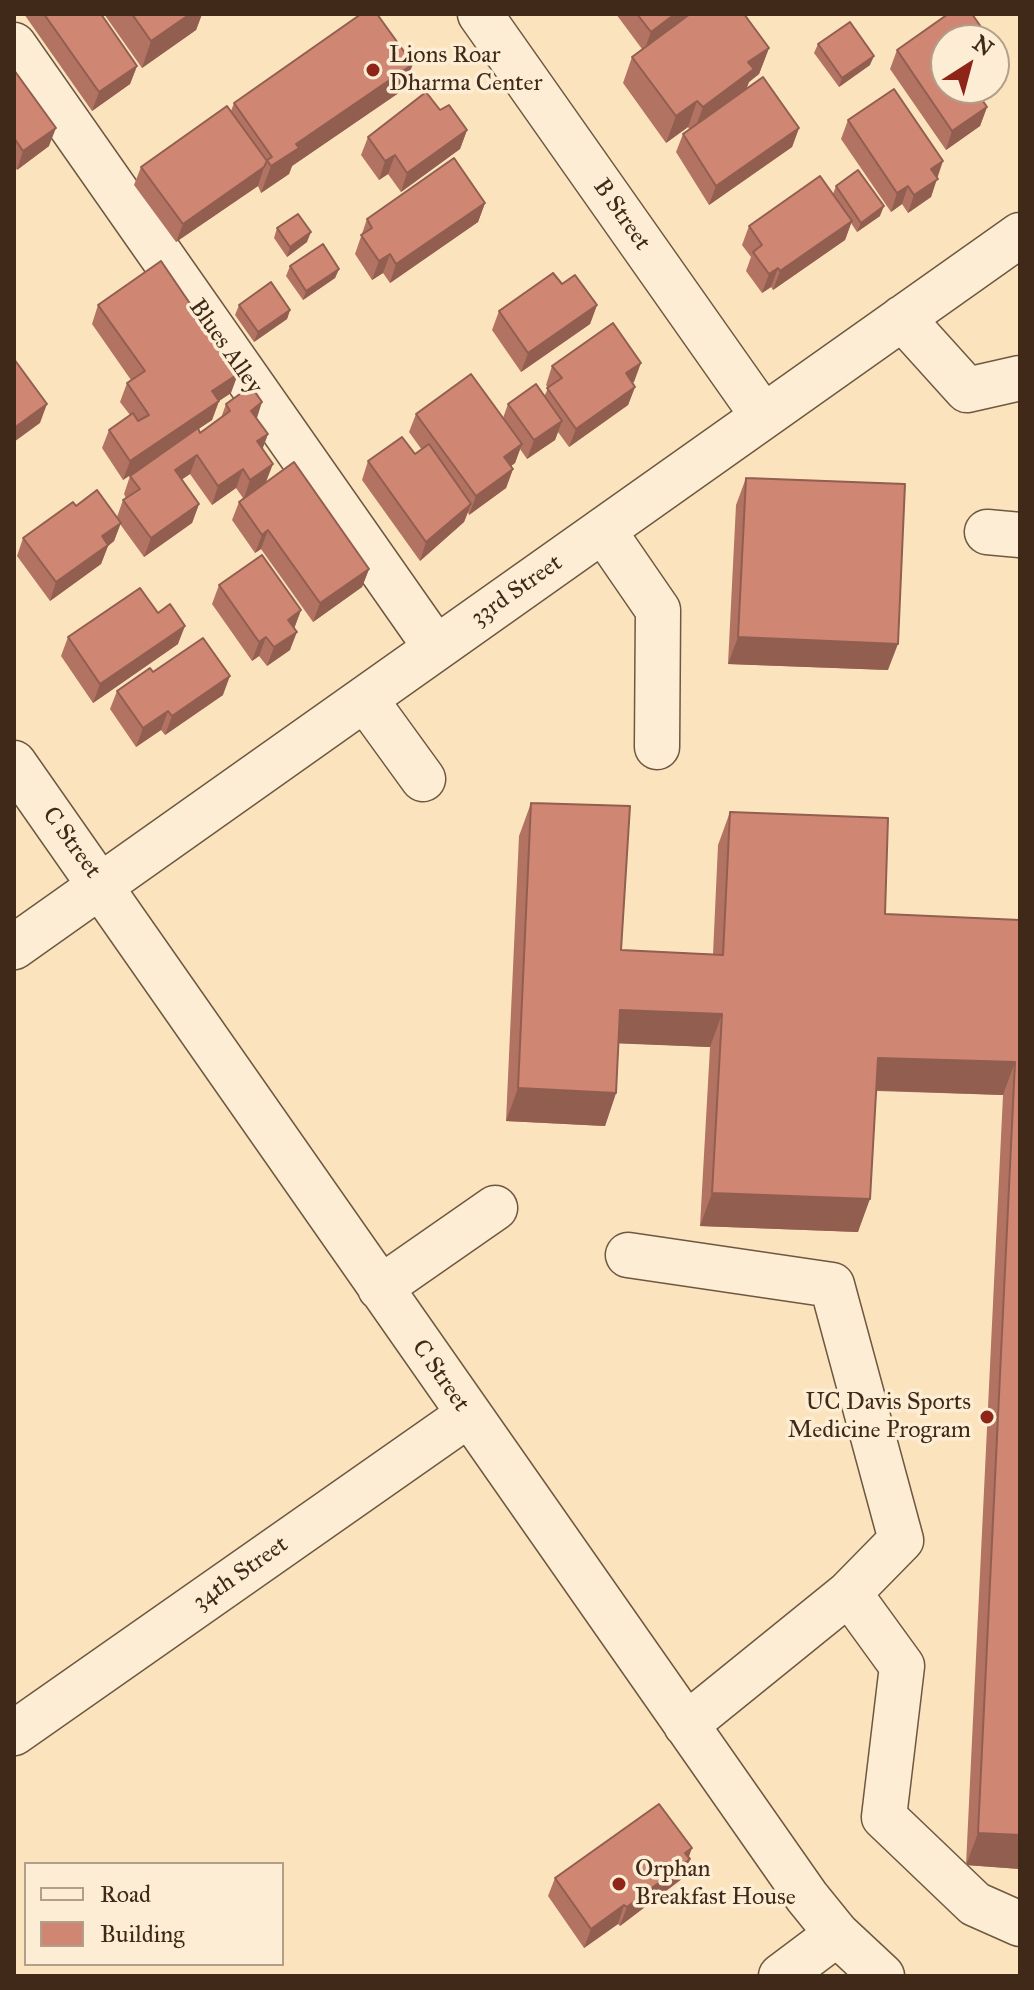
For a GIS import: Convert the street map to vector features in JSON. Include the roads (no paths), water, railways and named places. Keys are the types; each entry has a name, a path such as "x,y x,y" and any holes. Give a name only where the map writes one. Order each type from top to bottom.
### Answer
{"street":[{"name":"B Street","path":"480,14 763,416"},
{"name":"Blues Alley","path":"14,45 108,154 436,648"},
{"name":"33rd Street","path":"14,947 1020,235"},
{"path":"902,318 967,390 1020,378"},
{"path":"603,530 658,610 657,747"},
{"path":"365,699 423,779"},
{"name":"C Street","path":"14,763 686,1725 837,1934 882,1976"},
{"path":"380,1288 495,1208"},
{"path":"628,1255 832,1285 901,1540 849,1593 686,1725"},
{"name":"34th Street","path":"14,1733 468,1415"},
{"path":"849,1593 902,1666 884,1817 975,1904 1020,1924"},
{"path":"781,1976 837,1934"}],"place":[{"name":"Lions Roar Dharma Center","path":"373,70"},
{"name":"UC Davis Sports Medicine Program","path":"987,1417"},
{"name":"Orphan Breakfast House","path":"619,1884"}]}
